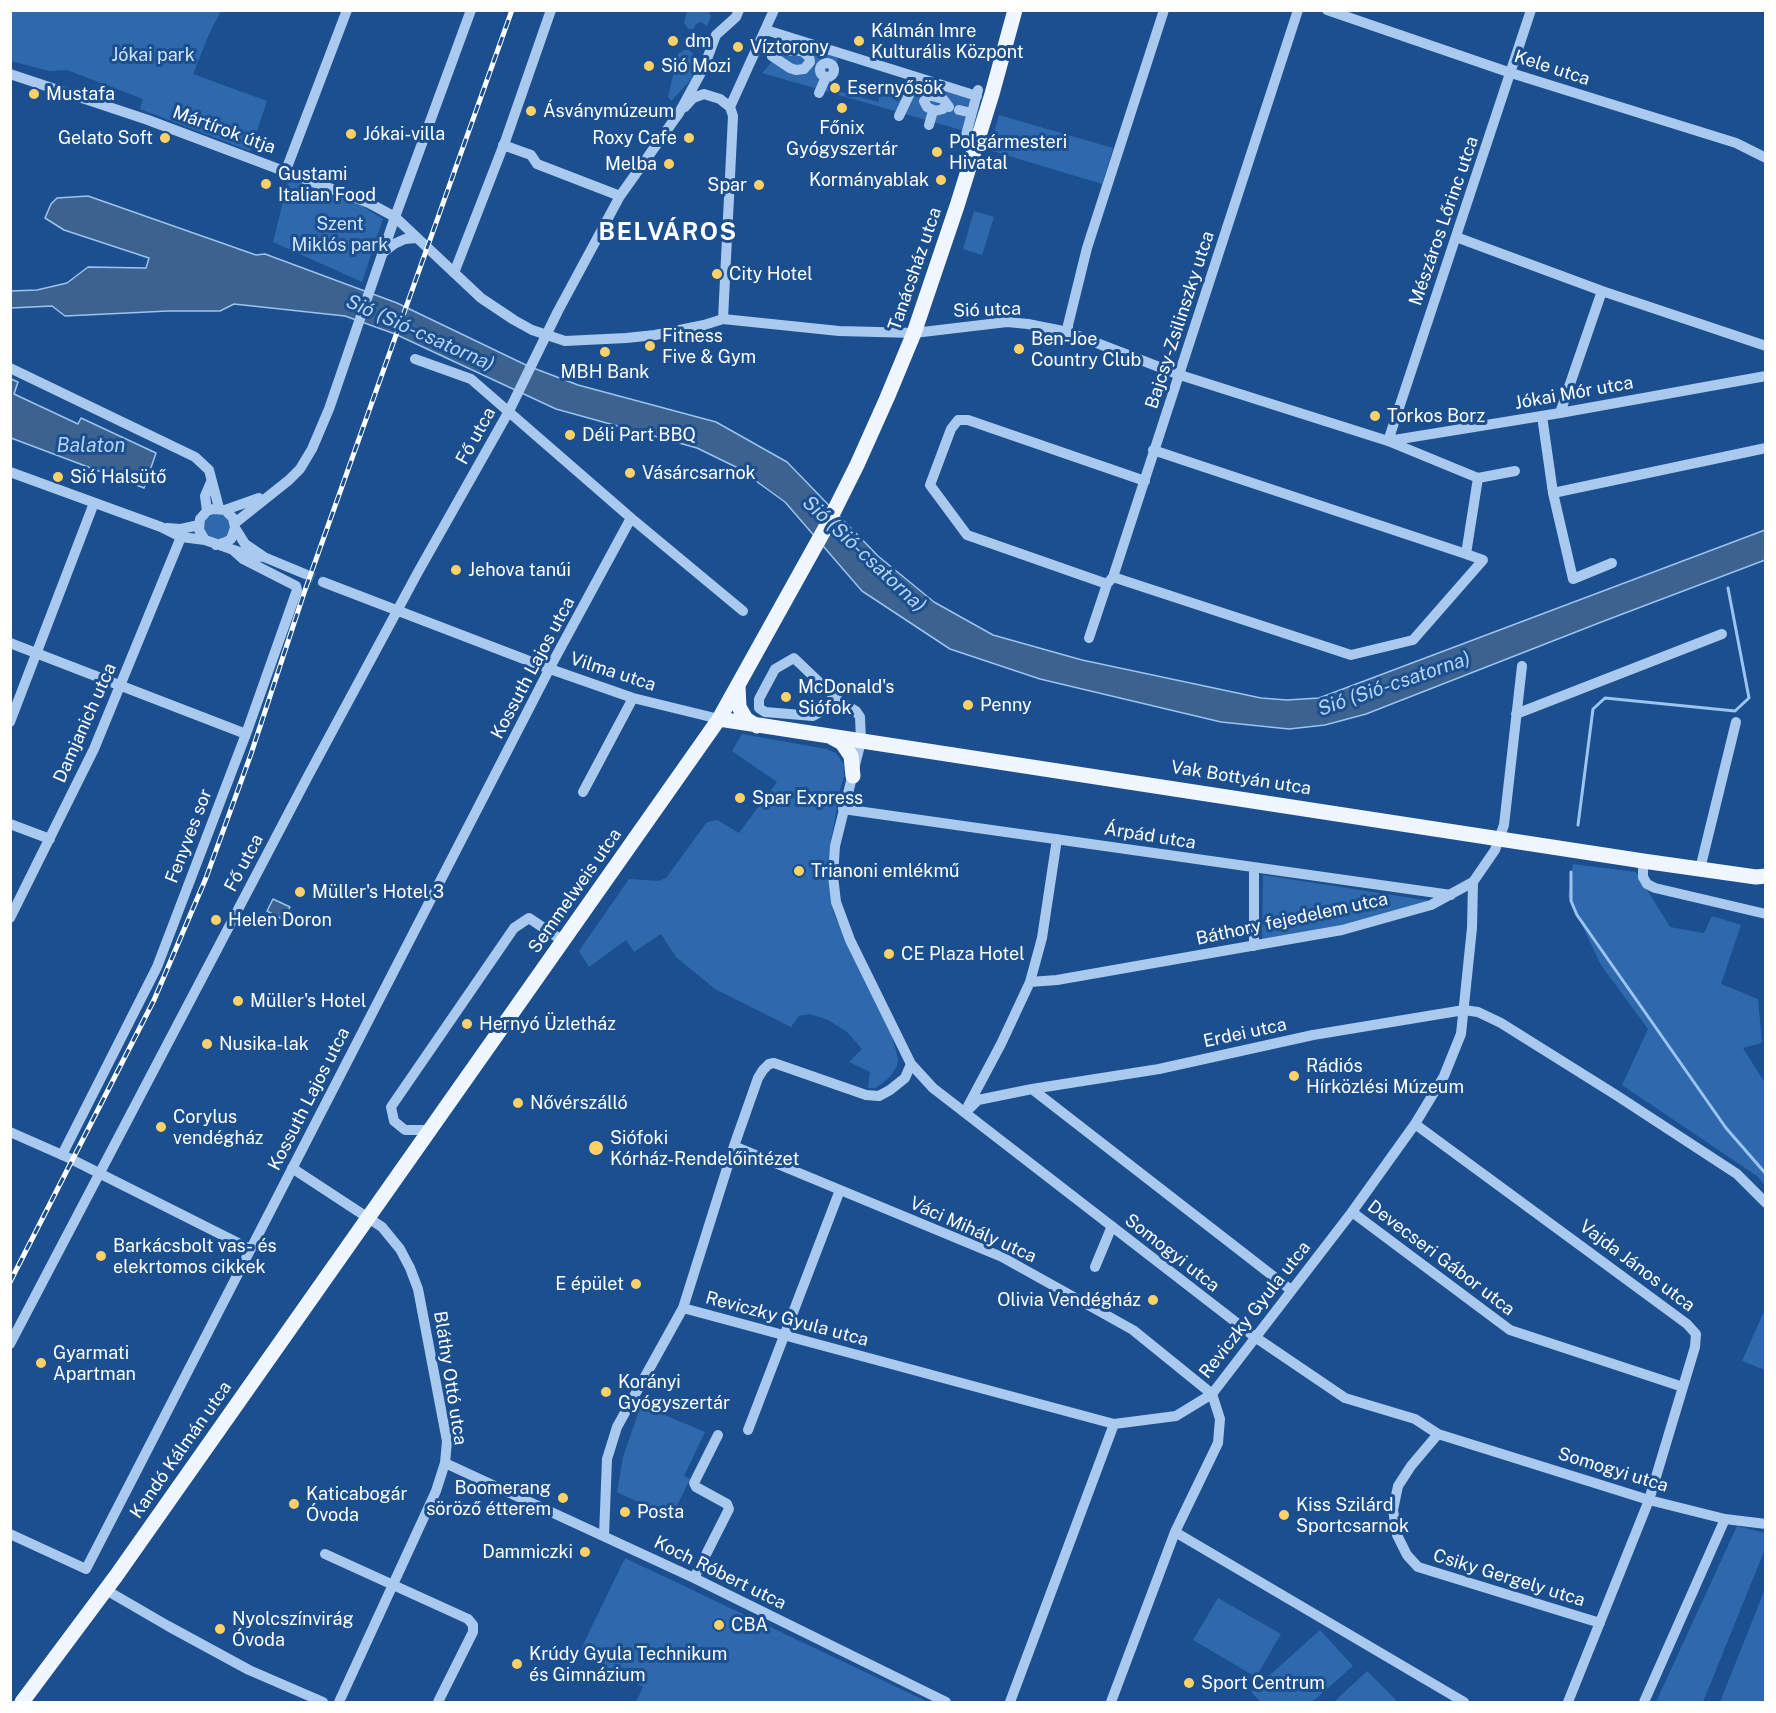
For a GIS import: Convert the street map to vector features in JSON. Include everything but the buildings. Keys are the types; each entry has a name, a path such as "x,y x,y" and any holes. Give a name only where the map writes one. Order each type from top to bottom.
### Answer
{"main road":[{"name":"Tanácsház utca","path":"799,576 857,465 914,333 975,150 1015,10"},
{"name":"Semmelweis utca","path":"368,1218 719,719 799,576"},
{"path":"738,686 739,707 746,719 757,726"},
{"name":"Vak Bottyán utca","path":"719,719 1762,879"},
{"path":"829,736 842,743 851,756 853,776"},
{"name":"Kandó Kálmán utca","path":"22,1702 106,1590 368,1218"}],"street":[{"path":"286,170 347,10"},
{"path":"10,472 161,527 181,537 221,544 231,539 235,526 300,469 312,449 329,409 395,217 471,10"},
{"path":"454,273 551,10"},
{"path":"546,335 620,196 679,113 704,67 716,35 736,17 739,10"},
{"path":"723,318 731,112 774,10"},
{"path":"1068,332 1087,248 1164,10"},
{"name":"Bajcsy-Zsilinszky utca","path":"1089,638 1145,481 1298,10"},
{"name":"Kele utca","path":"1327,10 1511,73 1736,143 1766,158"},
{"name":"Mészáros Lőrinc utca","path":"1388,441 1531,10"},
{"path":"766,30 808,49"},
{"path":"808,49 810,62 804,69 796,70 782,64 772,56 776,46 789,51 808,49 830,50 940,85 978,93 966,135"},
{"path":"819,93 826,77 820,70 823,64 828,63 830,50"},
{"name":"Mártírok útja","path":"10,74 137,116 369,203 395,217 481,298 514,320 546,335"},
{"path":"898,116 909,95 913,76"},
{"path":"940,85 948,105"},
{"path":"679,113 693,98 704,94 720,99 731,112"},
{"path":"929,125 933,111 927,108 924,101 928,96 972,113"},
{"path":"503,145 531,155 537,164 620,196"},
{"path":"1456,237 1602,291 1766,346"},
{"path":"384,252 405,239 417,238"},
{"path":"1560,413 1602,291"},
{"name":"Sió utca","path":"546,335 570,341 626,338 684,329 723,318 839,331 914,333 1007,322 1068,332 1180,375 1388,441 1478,478"},
{"name":"Fő utca","path":"10,1344 307,778 397,611 512,407 546,335"},
{"path":"415,359 471,379 512,407 631,518 743,611"},
{"path":"10,368 195,457 209,470 211,482 222,509 233,518 245,544 264,557 305,574"},
{"name":"Jókai Mór utca","path":"1388,441 1765,378"},
{"path":"1542,416 1553,493 1573,579 1612,563"},
{"path":"1145,481 968,420 958,420 951,429 930,484 967,535 1352,655 1413,640 1483,560 1154,450"},
{"path":"1401,447 1414,437"},
{"path":"1553,493 1766,448"},
{"path":"1466,554 1478,478 1515,471"},
{"path":"207,511 205,496 211,482"},
{"path":"264,557 250,556 210,542 201,536 200,519 207,511 238,507 278,489"},
{"path":"10,722 94,503"},
{"name":"Kossuth Lajos utca","path":"12,1539 86,1569 550,669 631,518"},
{"path":"161,527 177,530 199,525"},
{"name":"Damjanich utca","path":"10,918 94,749 181,537"},
{"name":"Fenyves sor","path":"62,1155 157,967 246,734 297,590 296,586 243,559 233,550"},
{"name":"Vilma utca","path":"323,582 550,669 633,698 719,719"},
{"path":"1516,714 1722,634"},
{"path":"10,643 246,734"},
{"path":"839,701 813,716 765,712 759,708 759,699 775,669 794,658 839,701 860,717 861,741"},
{"name":"Báthory fejedelem utca","path":"1030,982 1056,980 1342,930 1431,905 1473,882 1495,850 1504,825 1522,666"},
{"path":"583,792 633,698"},
{"path":"1700,869 1736,722"},
{"name":"Somogyi utca","path":"861,741 835,846 833,876 836,902 850,939 911,1064 933,1088 1255,1337 1346,1398 1415,1419 1438,1434 1649,1500 1725,1519 1766,1524"},
{"name":"Árpád utca","path":"843,809 1451,895"},
{"path":"10,824 50,839"},
{"path":"965,1113 1030,982 1042,938 1057,839"},
{"path":"1643,861 1643,877 1647,884 1655,888 1766,914"},
{"path":"1254,868 1254,946"},
{"name":"Reviczky Gyula utca","path":"683,1308 1114,1424 1176,1416 1212,1394 1352,1212 1415,1124 1444,1076 1461,1034 1472,928 1473,882"},
{"path":"430,1130 405,1130 394,1121 391,1107 514,928 529,918 563,941"},
{"name":"Erdei utca","path":"965,1113 978,1100 1159,1069 1313,1035 1464,1010 1478,1012 1532,1041 1737,1174 1766,1203"},
{"path":"604,1536 607,1459 617,1427 683,1308 758,1078 769,1064 774,1063 866,1095 879,1096 905,1078 911,1064"},
{"path":"1032,1089 1291,1290"},
{"name":"Vajda János utca","path":"1415,1124 1687,1324 1696,1334 1695,1347 1649,1500 1568,1702"},
{"path":"12,1135 62,1155 250,1249"},
{"name":"Váci Mihály utca","path":"734,1146 1002,1257 1133,1330 1212,1394"},
{"name":"Bláthy Ottó utca","path":"292,1168 382,1227 400,1249 418,1290 447,1441 445,1463 436,1491 339,1702"},
{"path":"748,1430 840,1190"},
{"name":"Devecseri Gábor utca","path":"1352,1212 1510,1330 1683,1387"},
{"path":"1095,1267 1112,1227"},
{"path":"1111,1702 1175,1532 1218,1443 1220,1419 1212,1394"},
{"path":"1010,1702 1114,1424"},
{"name":"Csiky Gergely utca","path":"1438,1434 1411,1466 1398,1486 1393,1510 1397,1535 1407,1555 1418,1567 1600,1623"},
{"path":"694,1578 729,1509 727,1504 696,1487 694,1483 717,1435"},
{"name":"Koch Róbert utca","path":"445,1463 694,1578 946,1702"},
{"path":"1644,1702 1725,1519"},
{"path":"1175,1532 1464,1702"},
{"path":"325,1554 468,1619 473,1626 473,1632 438,1702"},
{"path":"106,1590 249,1670 323,1702"}],"green space":[{"name":"Jókai park","path":"10,11 221,11 193,74 267,101 250,151 140,109 143,99 67,70 49,71 11,61"},
{"path":"687,11 708,11 711,16 707,26 701,22 693,29 689,29 684,23"},
{"path":"779,38 840,51 830,89 878,102 881,93 884,92 898,102 906,77 979,93 968,132 762,73 777,56"},
{"path":"689,50 695,56 694,72 690,81 671,101 668,97 678,54"},
{"path":"999,115 1113,148 1102,184 989,150"},
{"name":"Szent Miklós park","path":"289,177 362,206 383,219 362,282 273,242"},
{"path":"974,211 994,217 982,255 963,249"},
{"path":"217,514 226,518 230,527 226,536 217,540 208,536 204,527 208,518"},
{"path":"742,734 826,749 836,753 844,765 844,777 830,846 833,912 892,1036 898,1059 897,1066 890,1077 876,1088 868,1088 870,1072 849,1062 862,1049 847,1032 828,1020 810,1014 799,1016 791,1027 715,989 676,957 661,934 634,952 626,940 589,967 579,951 629,879 658,881 666,878 707,822 717,820 739,833 777,782 732,751"},
{"path":"1573,864 1636,872 1670,927 1704,933 1712,916 1741,925 1721,984 1758,999 1762,1043 1743,1048 1765,1083 1765,1186 1757,1176 1622,1085 1648,1029 1601,965 1568,896"},
{"path":"1263,875 1431,901 1341,925 1262,939"},
{"path":"1765,1309 1765,1370 1742,1361"},
{"path":"641,1405 705,1432 684,1476 690,1479 671,1518 617,1492 623,1457"},
{"path":"1737,1526 1765,1533 1765,1549 1703,1702 1656,1702"},
{"path":"625,1558 928,1702 636,1702 643,1687 584,1657 581,1649"},
{"path":"1765,1589 1765,1702 1720,1702"},
{"path":"1218,1598 1281,1634 1256,1677 1193,1640"},
{"path":"1320,1630 1353,1666 1312,1702 1261,1702 1251,1692"},
{"path":"1367,1671 1398,1702 1334,1702"}],"water":[{"name":"Sió (Sió-csatorna)","path":"88,196 256,255 265,254 397,303 528,366 578,385 716,422 787,462 878,556 934,602 993,635 1082,660 1261,698 1287,700 1319,698 1765,530 1765,560 1366,714 1325,725 1289,729 1221,722 1040,679 950,649 862,591 785,502 738,468 697,448 556,409 395,334 345,316 234,304 220,311 65,316 52,306 11,308 10,291 37,290 67,283 88,267 146,268 149,258 64,230 45,218 51,204 57,198"},
{"name":"Balaton","path":"11,379 18,382 14,394 78,424 81,418 156,453 144,488 11,438"},
{"path":"273,899 290,907 284,920 267,911"}],"waterway":[{"path":"1578,825 1593,709 1605,698 1735,711 1749,698 1728,588"},
{"path":"1571,872 1571,901 1577,915 1726,1128 1766,1174"}],"tunnel":[{"path":"305,574 323,582"}],"railway":[{"path":"10,1282 154,1000 206,878 251,754 304,593 512,10"}],"place":[{"name":"dm","path":"673,41"},
{"name":"Kálmán Imre Kulturális Központ","path":"859,41"},
{"name":"Víztorony","path":"738,47"},
{"name":"Sió Mozi","path":"649,66"},
{"name":"Esernyősök","path":"835,88"},
{"name":"Mustafa","path":"34,94"},
{"name":"Főnix Gyógyszertár","path":"842,108"},
{"name":"Ásványmúzeum","path":"531,111"},
{"name":"Jókai-villa","path":"351,134"},
{"name":"Gelato Soft","path":"165,138"},
{"name":"Roxy Cafe","path":"689,138"},
{"name":"Polgármesteri Hivatal","path":"937,152"},
{"name":"Melba","path":"669,164"},
{"name":"Kormányablak","path":"941,180"},
{"name":"Gustami Italian Food","path":"266,184"},
{"name":"Spar","path":"759,185"},
{"name":"City Hotel","path":"717,274"},
{"name":"Fitness Five & Gym","path":"650,346"},
{"name":"Ben-Joe Country Club","path":"1019,349"},
{"name":"MBH Bank","path":"605,352"},
{"name":"Torkos Borz","path":"1375,416"},
{"name":"Déli Part BBQ","path":"570,435"},
{"name":"Vásárcsarnok","path":"630,473"},
{"name":"Sió Halsütő","path":"58,477"},
{"name":"Jehova tanúi","path":"456,570"},
{"name":"McDonald's Siófok","path":"786,697"},
{"name":"Penny","path":"968,705"},
{"name":"Spar Express","path":"740,798"},
{"name":"Trianoni emlékmű","path":"799,871"},
{"name":"Müller's Hotel 3","path":"300,892"},
{"name":"Helen Doron","path":"216,920"},
{"name":"CE Plaza Hotel","path":"889,954"},
{"name":"Müller's Hotel","path":"238,1001"},
{"name":"Hernyó Üzletház","path":"467,1024"},
{"name":"Nusika-lak","path":"207,1044"},
{"name":"Rádiós Hírközlési Múzeum","path":"1294,1076"},
{"name":"Nővérszálló","path":"518,1103"},
{"name":"Corylus vendégház","path":"161,1127"},
{"name":"Siófoki Kórház-Rendelőintézet","path":"596,1148"},
{"name":"Barkácsbolt vas- és elekrtomos cikkek","path":"101,1256"},
{"name":"E épület","path":"636,1284"},
{"name":"Olivia Vendégház","path":"1153,1300"},
{"name":"Gyarmati Apartman","path":"41,1363"},
{"name":"Korányi Gyógyszertár","path":"606,1392"},
{"name":"Boomerang söröző étterem","path":"563,1498"},
{"name":"Katicabogár Óvoda","path":"294,1504"},
{"name":"Posta","path":"625,1512"},
{"name":"Kiss Szilárd Sportcsarnok","path":"1284,1515"},
{"name":"Dammiczki","path":"585,1552"},
{"name":"CBA","path":"719,1625"},
{"name":"Nyolcszínvirág Óvoda","path":"220,1629"},
{"name":"Krúdy Gyula Technikum és Gimnázium","path":"517,1664"},
{"name":"Sport Centrum","path":"1189,1683"}],"district":[{"name":"BELVÁROS","path":"668,233"}]}
